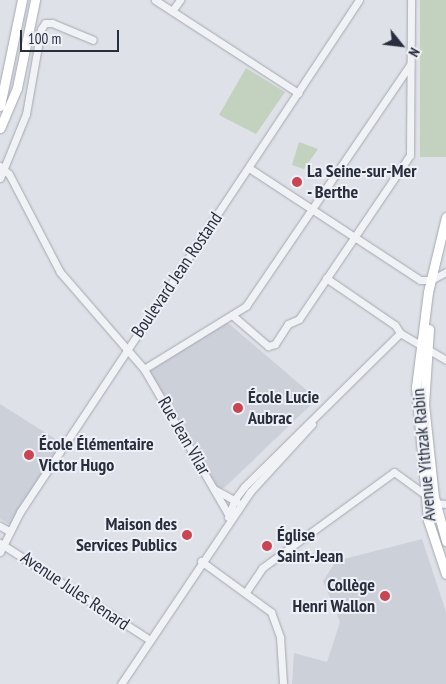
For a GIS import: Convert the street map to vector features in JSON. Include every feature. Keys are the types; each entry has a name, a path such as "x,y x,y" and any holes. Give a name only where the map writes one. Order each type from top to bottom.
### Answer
{"main road":[{"path":"0,106 22,0"},
{"path":"0,128 16,88 34,0"},
{"name":"Avenue Yithzak Rabin","path":"446,217 416,387 419,438 425,479 430,500 446,541"},
{"name":"Avenue Yithzak Rabin","path":"434,279 446,235"},
{"name":"Avenue Yithzak Rabin","path":"424,346 425,479"},
{"name":"Avenue Yithzak Rabin","path":"430,500 430,528 446,574"}],"street":[{"path":"155,0 298,93"},
{"path":"172,11 180,0"},
{"name":"Boulevard Jean Rostand","path":"0,552 2,543 9,531 125,350 359,0"},
{"path":"232,315 272,347 288,324 299,319 410,154 411,0"},
{"path":"0,178 2,168 26,114 41,29 45,23 52,23 93,40"},
{"path":"144,369 232,315 257,293 410,65"},
{"name":"Rue Jean Vilar","path":"2,168 60,272 125,350 144,369 229,514"},
{"path":"248,168 313,209 412,276 434,279 446,272"},
{"path":"326,278 395,325 400,333 446,360"},
{"path":"222,532 235,498 312,424 400,333"},
{"path":"121,684 201,561 238,510 312,424"},
{"path":"246,592 262,568 394,472 425,479 446,548"},
{"path":"214,489 235,498"},
{"path":"235,498 238,510"},
{"path":"430,500 446,503"},
{"path":"229,514 238,510"},
{"name":"Avenue Jules Renard","path":"0,526 9,531"},
{"name":"Avenue Jules Renard","path":"2,543 150,640"},
{"path":"201,561 264,604 276,620 280,637 282,684"}],"shaded area":[{"name":"École Lucie Aubrac","path":"226,321 317,399 224,488 214,489 144,369"},
{"name":"École Élémentaire Victor Hugo","path":"0,404 65,445 12,526 0,519"},
{"name":"Collège Henri Wallon","path":"422,539 446,612 446,684 292,684 294,653 327,662 340,622 323,581 336,561"}],"green space":[{"path":"420,0 446,0 446,157 420,157"},
{"path":"246,68 285,92 256,134 219,115"},
{"path":"299,142 318,149 304,169 292,165"}],"place":[{"name":"La Seine-sur-Mer - Berthe","path":"297,182"},
{"name":"École Lucie Aubrac","path":"238,408"},
{"name":"École Élémentaire Victor Hugo","path":"29,455"},
{"name":"Maison des Services Publics","path":"187,535"},
{"name":"Église Saint-Jean","path":"267,546"},
{"name":"Collège Henri Wallon","path":"385,596"}]}
